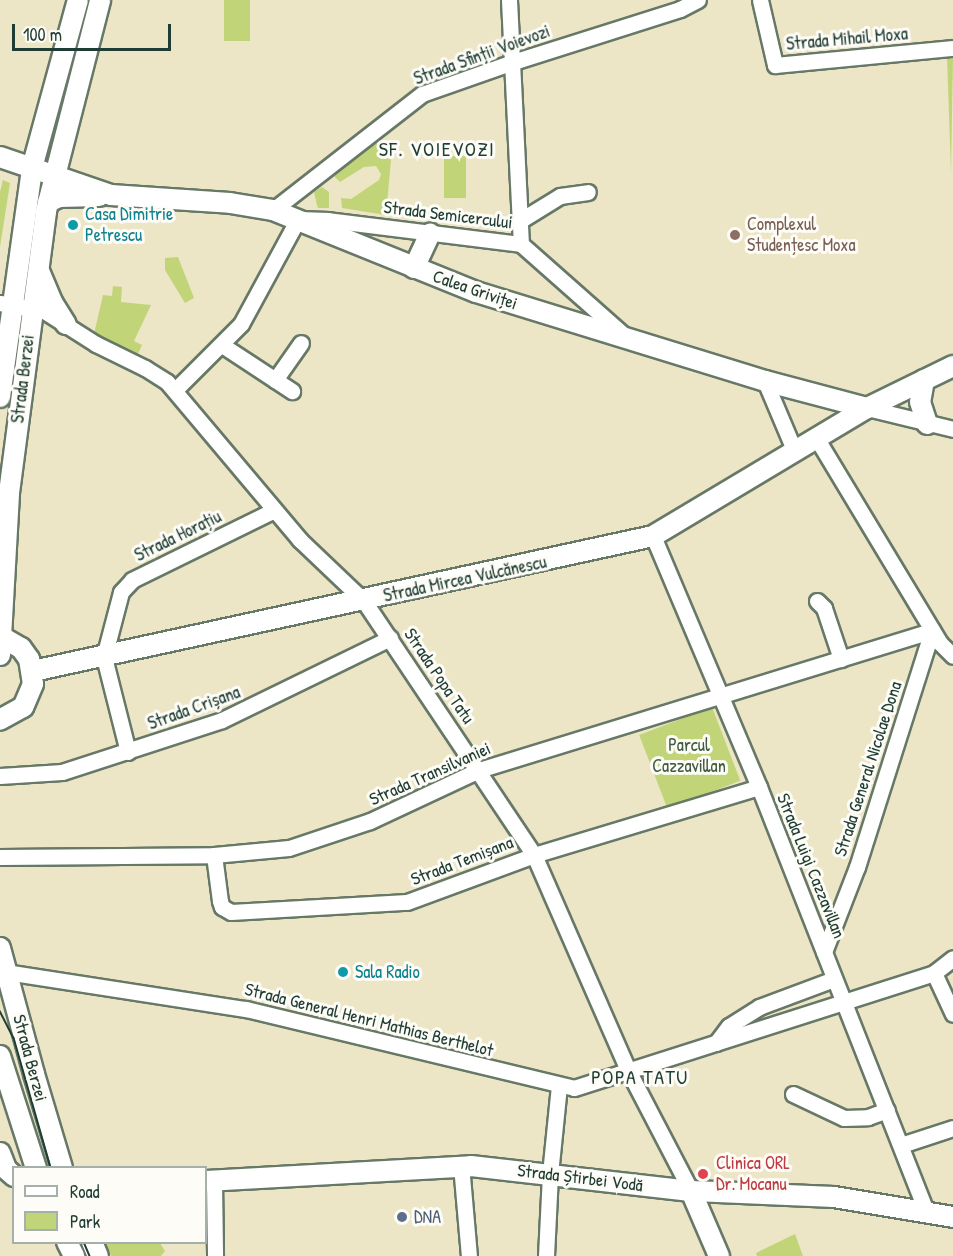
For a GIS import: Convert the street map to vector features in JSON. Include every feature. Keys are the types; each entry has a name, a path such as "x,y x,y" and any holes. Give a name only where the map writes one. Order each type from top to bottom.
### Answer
{"main road":[{"name":"Strada Berzei","path":"0,397 6,304 32,168 78,0"},
{"name":"Strada Berzei","path":"1,643 9,493 48,202 100,0"},
{"name":"Calea Griviței","path":"0,157 111,195 230,203 273,210 476,292 765,381 867,408"},
{"path":"48,202 59,197 111,195"},
{"path":"414,268 430,233"},
{"path":"39,268 52,302 66,324"},
{"name":"Strada Mircea Vulcănescu","path":"33,671 364,601 653,536 867,408 953,366"},
{"path":"924,380 920,402 927,424"},
{"path":"0,720 23,707 33,684 33,671 21,648 1,643"},
{"name":"Strada Berzei","path":"0,948 62,1166"},
{"name":"Strada Berzei","path":"2,1064 36,1166"},
{"path":"0,1103 2,1064"},
{"path":"0,1153 4,1166 12,1174"},
{"name":"Strada Știrbei Vodă","path":"210,1181 462,1166 691,1191 834,1197 953,1218"},
{"path":"691,1191 719,1256"}],"street":[{"path":"509,0 521,244"},
{"name":"Strada Sfinții Voievozi","path":"273,210 422,94 513,62 680,9 698,0"},
{"name":"Strada Mihail Moxa","path":"760,0 775,65 953,48"},
{"path":"521,220 560,196 588,192"},
{"path":"175,390 222,345 244,320 298,219"},
{"name":"Strada Semicercului","path":"298,219 328,220 521,244 629,340"},
{"name":"Strada Popa Tatu","path":"6,304 33,307 66,324 96,344 156,375 175,390 307,547 364,601 534,855 629,1072 691,1191"},
{"path":"275,380 301,343"},
{"path":"222,345 292,391"},
{"path":"765,381 795,452"},
{"name":"Calea Griviței","path":"867,408 953,429"},
{"path":"817,439 932,631 953,656"},
{"name":"Strada Horațiu","path":"128,752 104,657 117,602 126,585 274,510"},
{"name":"Strada Luigi Cazzavillan","path":"653,536 759,787 927,1212"},
{"path":"817,601 824,608 841,659"},
{"name":"Strada Transilvaniei","path":"0,857 214,855 289,848 338,834 479,770 932,631"},
{"name":"Strada General Nicolae Dona","path":"824,952 857,867 932,631"},
{"name":"Strada Crișana","path":"0,776 62,772 239,714 390,638"},
{"name":"Strada Temișana","path":"214,855 220,901 222,907 231,912 407,902 534,855 759,787"},
{"name":"Strada General Henri Mathias Berthelot","path":"6,972 246,1009 559,1086 579,1088 934,973 953,958"},
{"path":"934,973 953,1014"},
{"name":"Strada General Henri Mathias Berthelot","path":"716,1043 722,1032 750,1012 834,979"},
{"path":"546,1256 550,1174 559,1086"},
{"path":"793,1094 844,1118 868,1117 887,1110"},
{"path":"901,1145 953,1128"},
{"path":"462,1166 469,1256"},
{"path":"210,1181 215,1256"}],"green space":[{"path":"224,0 250,0 250,41 224,41"},
{"path":"947,56 953,56 951,172"},
{"path":"374,140 391,160 386,215 342,208 341,198 351,199 379,180 381,174 376,166 364,167 340,182 333,175"},
{"path":"444,156 466,156 466,198 444,198"},
{"path":"3,180 10,183 0,247 0,192"},
{"path":"322,187 329,192 329,208 318,208 314,192"},
{"path":"178,257 194,298 185,303 165,270 165,258"},
{"path":"113,286 122,287 121,302 151,305 134,341 142,345 137,356 94,334 103,295 112,296"},
{"name":"Parcul Cazzavillan","path":"712,707 740,781 667,809 639,735"},
{"path":"795,1234 803,1256 757,1256 756,1253"},
{"path":"106,1244 161,1244 165,1251 161,1256 111,1256"}],"tram line":[{"path":"0,1011 14,1038 50,1166"},
{"path":"85,1244 90,1256"}],"place":[{"name":"Casa Dimitrie Petrescu","path":"73,225"},
{"name":"Complexul Studențesc Moxa","path":"735,235"},
{"name":"Sala Radio","path":"343,972"},
{"name":"Clinica ORL Dr. Mocanu","path":"703,1174"},
{"name":"DNA","path":"402,1217"}],"district":[{"name":"SF. VOIEVOZI","path":"437,148"},
{"name":"POPA TATU","path":"640,1076"}]}
